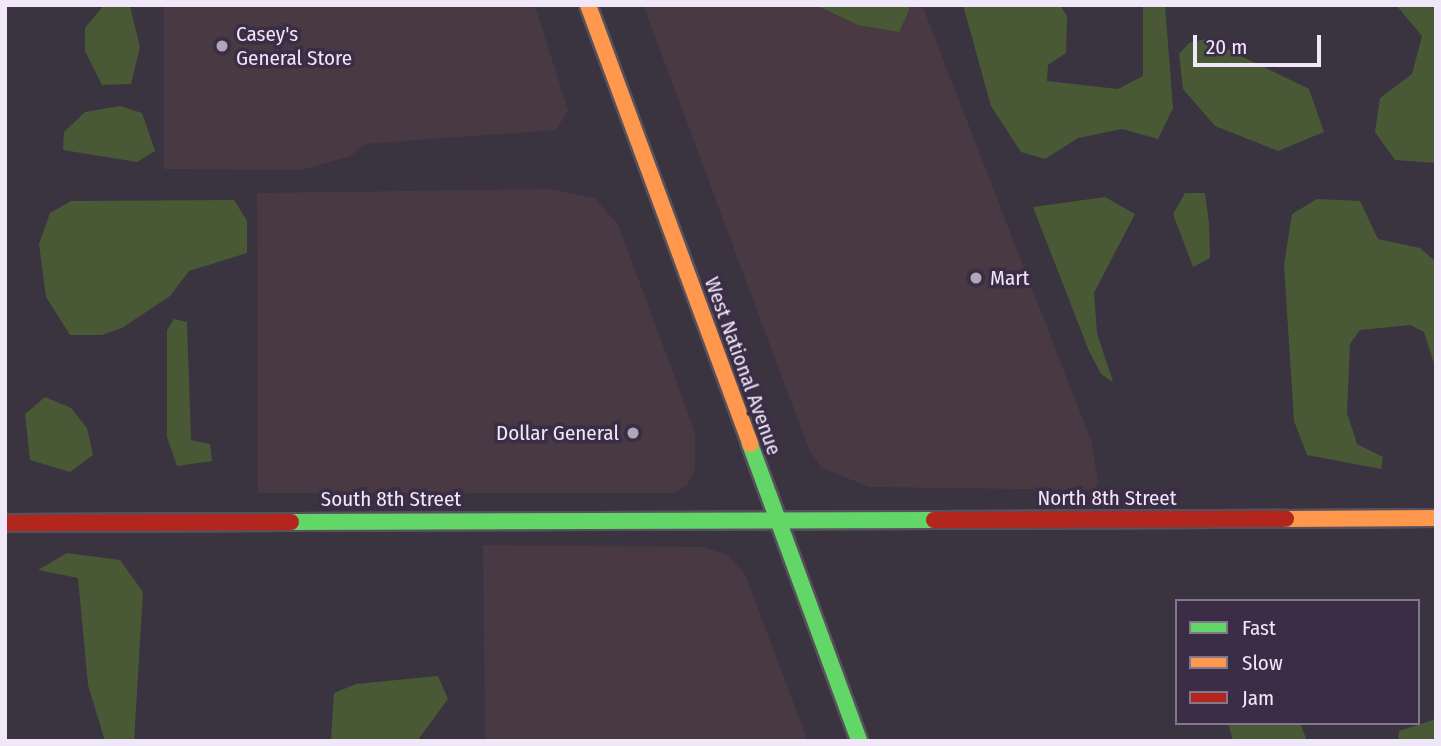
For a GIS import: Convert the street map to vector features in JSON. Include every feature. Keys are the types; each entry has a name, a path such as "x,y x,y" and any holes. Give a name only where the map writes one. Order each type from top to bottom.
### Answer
{"street":[{"name":"West National Avenue","path":"587,5 859,741"},
{"name":"North 8th Street","path":"777,519 1436,519"},
{"name":"South 8th Street","path":"5,523 777,519"}],"shaded area":[{"path":"164,5 535,5 568,111 556,130 365,144 351,156 301,170 164,169"},
{"path":"643,5 922,5 1092,443 1098,484 1093,490 869,487 822,468 810,452"},
{"path":"549,189 594,198 618,224 695,432 695,469 687,486 674,493 258,493 257,193"},
{"path":"483,545 703,547 727,555 745,574 808,741 485,741"}],"green space":[{"path":"104,5 130,6 140,47 131,84 102,85 85,51 85,28"},
{"path":"816,5 908,5 909,10 899,32 858,25"},
{"path":"963,5 1060,5 1067,16 1066,53 1048,65 1047,81 1118,89 1143,76 1143,5 1165,5 1173,108 1158,139 1122,129 1078,138 1045,159 1021,152 991,106"},
{"path":"1396,5 1436,5 1436,163 1395,160 1375,132 1380,98 1412,74 1422,36"},
{"path":"1206,39 1309,89 1324,132 1278,151 1215,126 1183,89 1179,54 1189,43"},
{"path":"120,106 142,113 155,151 137,162 63,150 64,132 85,112"},
{"path":"1185,193 1205,193 1209,223 1210,258 1193,267 1173,214"},
{"path":"1105,197 1135,214 1094,293 1097,333 1113,382 1101,374 1089,351 1033,207"},
{"path":"1317,199 1360,201 1378,239 1420,248 1436,262 1436,370 1424,332 1410,325 1360,330 1350,344 1347,413 1357,444 1383,457 1381,469 1307,455 1294,421 1284,265 1292,214"},
{"path":"234,200 247,221 247,253 189,271 170,296 122,328 102,335 70,335 46,297 39,244 50,213 71,201"},
{"path":"174,319 187,322 191,440 210,444 212,461 177,466 167,437 167,330"},
{"path":"45,397 71,408 87,428 93,455 70,472 30,460 25,414"},
{"path":"67,553 120,560 143,592 134,741 105,741 88,685 78,578 38,570"},
{"path":"438,676 448,699 417,741 331,741 334,693 356,684"},
{"path":"1436,719 1436,741 1398,741 1399,731"},
{"path":"1229,725 1301,725 1307,741 1233,741"}],"traffic: fast":[{"path":"750,444 859,741"},
{"path":"291,522 934,520"}],"traffic: slow":[{"path":"588,5 750,444"},
{"path":"1286,519 1436,518"}],"traffic: jam":[{"path":"934,520 1286,519"},
{"path":"5,523 291,522"}],"place":[{"name":"Casey's General Store","path":"222,46"},
{"name":"Mart","path":"976,278"},
{"name":"Dollar General","path":"633,433"}]}
